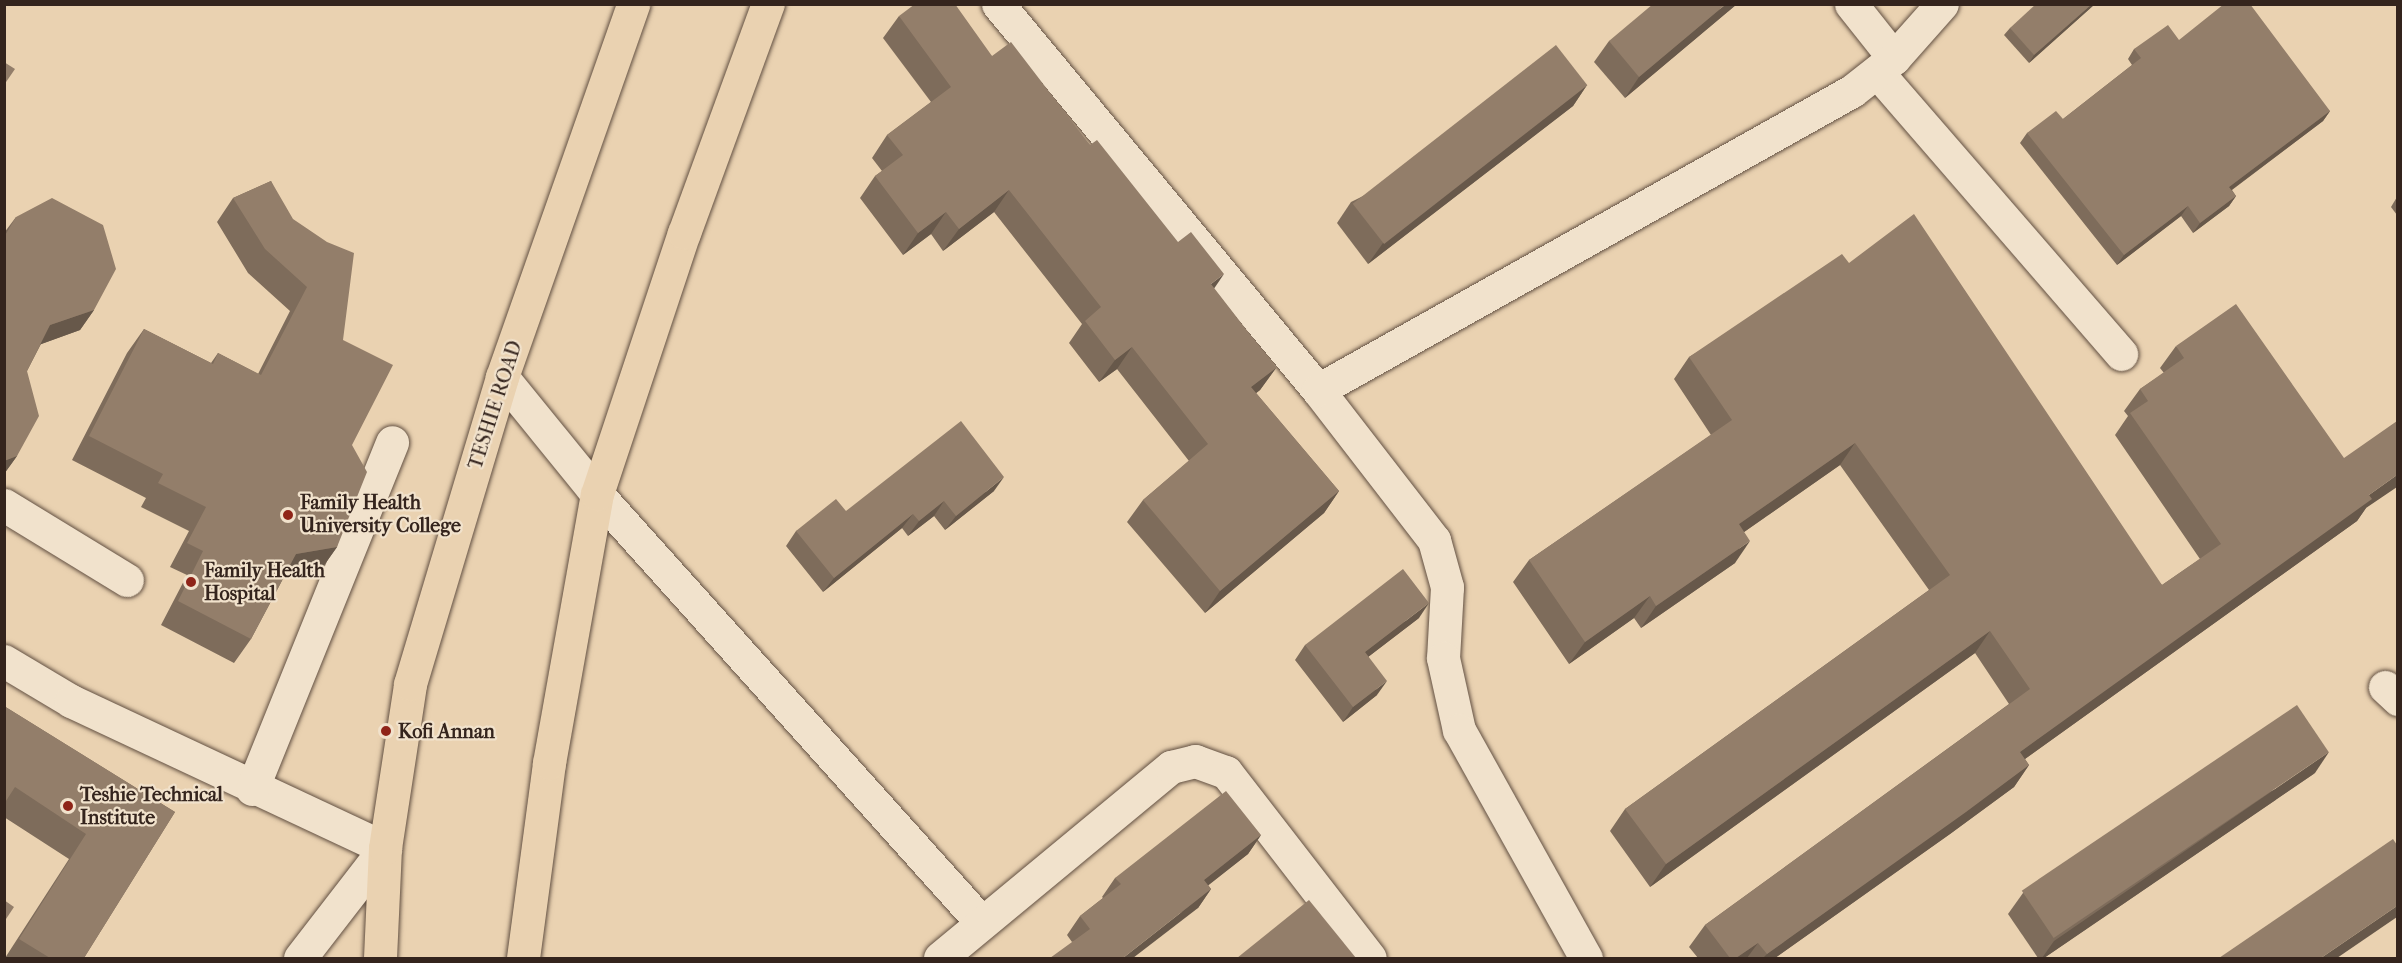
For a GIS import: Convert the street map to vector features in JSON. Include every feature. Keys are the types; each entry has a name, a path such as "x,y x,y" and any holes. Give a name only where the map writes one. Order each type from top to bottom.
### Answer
{"main road":[{"name":"TESHIE ROAD","path":"380,958 385,848 410,684 502,377 633,4"},
{"path":"523,958 549,763 597,494 684,233 768,4"}],"lane":[{"path":"998,4 1318,390 1434,540 1447,587 1443,658 1459,730 1586,958"},
{"path":"1851,4 1886,65 2121,354"},
{"path":"1318,390 1852,91 1886,65 1942,4"},
{"path":"502,377 597,494 982,923"},
{"path":"252,789 392,442"},
{"path":"4,505 127,580"},
{"path":"4,661 71,701 252,789 385,848 300,958"},
{"path":"940,958 1171,767 1195,761 1210,763 1226,772 1370,958"}],"building":[{"path":"915,4 955,4 992,56 1011,42 1090,145 1097,140 1178,242 1191,232 1224,274 1211,284 1276,368 1251,387 1339,491 1220,591 1143,500 1208,444 1132,347 1115,360 1085,321 1101,307 1009,190 959,229 946,212 918,233 875,176 903,155 887,135 951,87 899,16"},
{"path":"1653,4 1726,4 1639,77 1609,41"},
{"path":"2036,4 2092,4 2034,55 2010,28"},
{"path":"2224,4 2250,4 2330,111 2229,187 2236,196 2200,223 2188,206 2124,255 2027,133 2056,111 2063,119 2141,58 2134,49 2168,25 2179,40"},
{"path":"1556,45 1587,85 1384,244 1353,204"},
{"path":"4,62 15,69 4,85"},
{"path":"271,181 293,219 327,242 354,253 343,340 393,365 352,445 367,472 337,547 296,554 251,639 178,601 203,551 187,543 206,507 158,483 163,474 89,436 144,329 213,364 218,353 261,375 307,287 265,249 233,198"},
{"path":"52,198 103,225 116,269 94,310 50,325 27,371 39,416 17,456 4,461 4,237 16,217"},
{"path":"1914,214 2162,585 2221,544 2130,413 2148,401 2140,389 2184,358 2176,346 2236,304 2344,458 2397,421 2397,475 2369,495 2372,499 2020,752 2029,765 1966,812 1767,954 1758,943 1736,958 1730,958 1705,925 2030,689 1990,631 1666,864 1625,809 1950,575 1855,443 1739,524 1750,541 1656,606 1650,596 1585,642 1529,560 1732,420 1689,357 1842,254 1849,263"},
{"path":"961,421 1004,477 956,516 944,501 919,521 913,514 834,578 796,531 836,499 846,511"},
{"path":"1403,569 1429,603 1365,652 1387,681 1353,707 1305,645"},
{"path":"2297,705 2329,752 2054,938 2022,891"},
{"path":"4,706 175,812 84,958 50,958 19,939 86,834 15,787 4,804"},
{"path":"1226,791 1261,835 1204,880 1211,889 1123,958 1050,958 1090,929 1080,916 1121,884 1115,878"},
{"path":"2393,839 2397,845 2397,906 2321,958 2219,958"},
{"path":"4,900 14,907 4,922"},
{"path":"1309,900 1356,958 1237,958"}],"place":[{"name":"Family Health University College","path":"288,515"},
{"name":"Family Health Hospital","path":"191,582"},
{"name":"Kofi Annan","path":"386,731"},
{"name":"Teshie Technical Institute","path":"68,806"}]}
